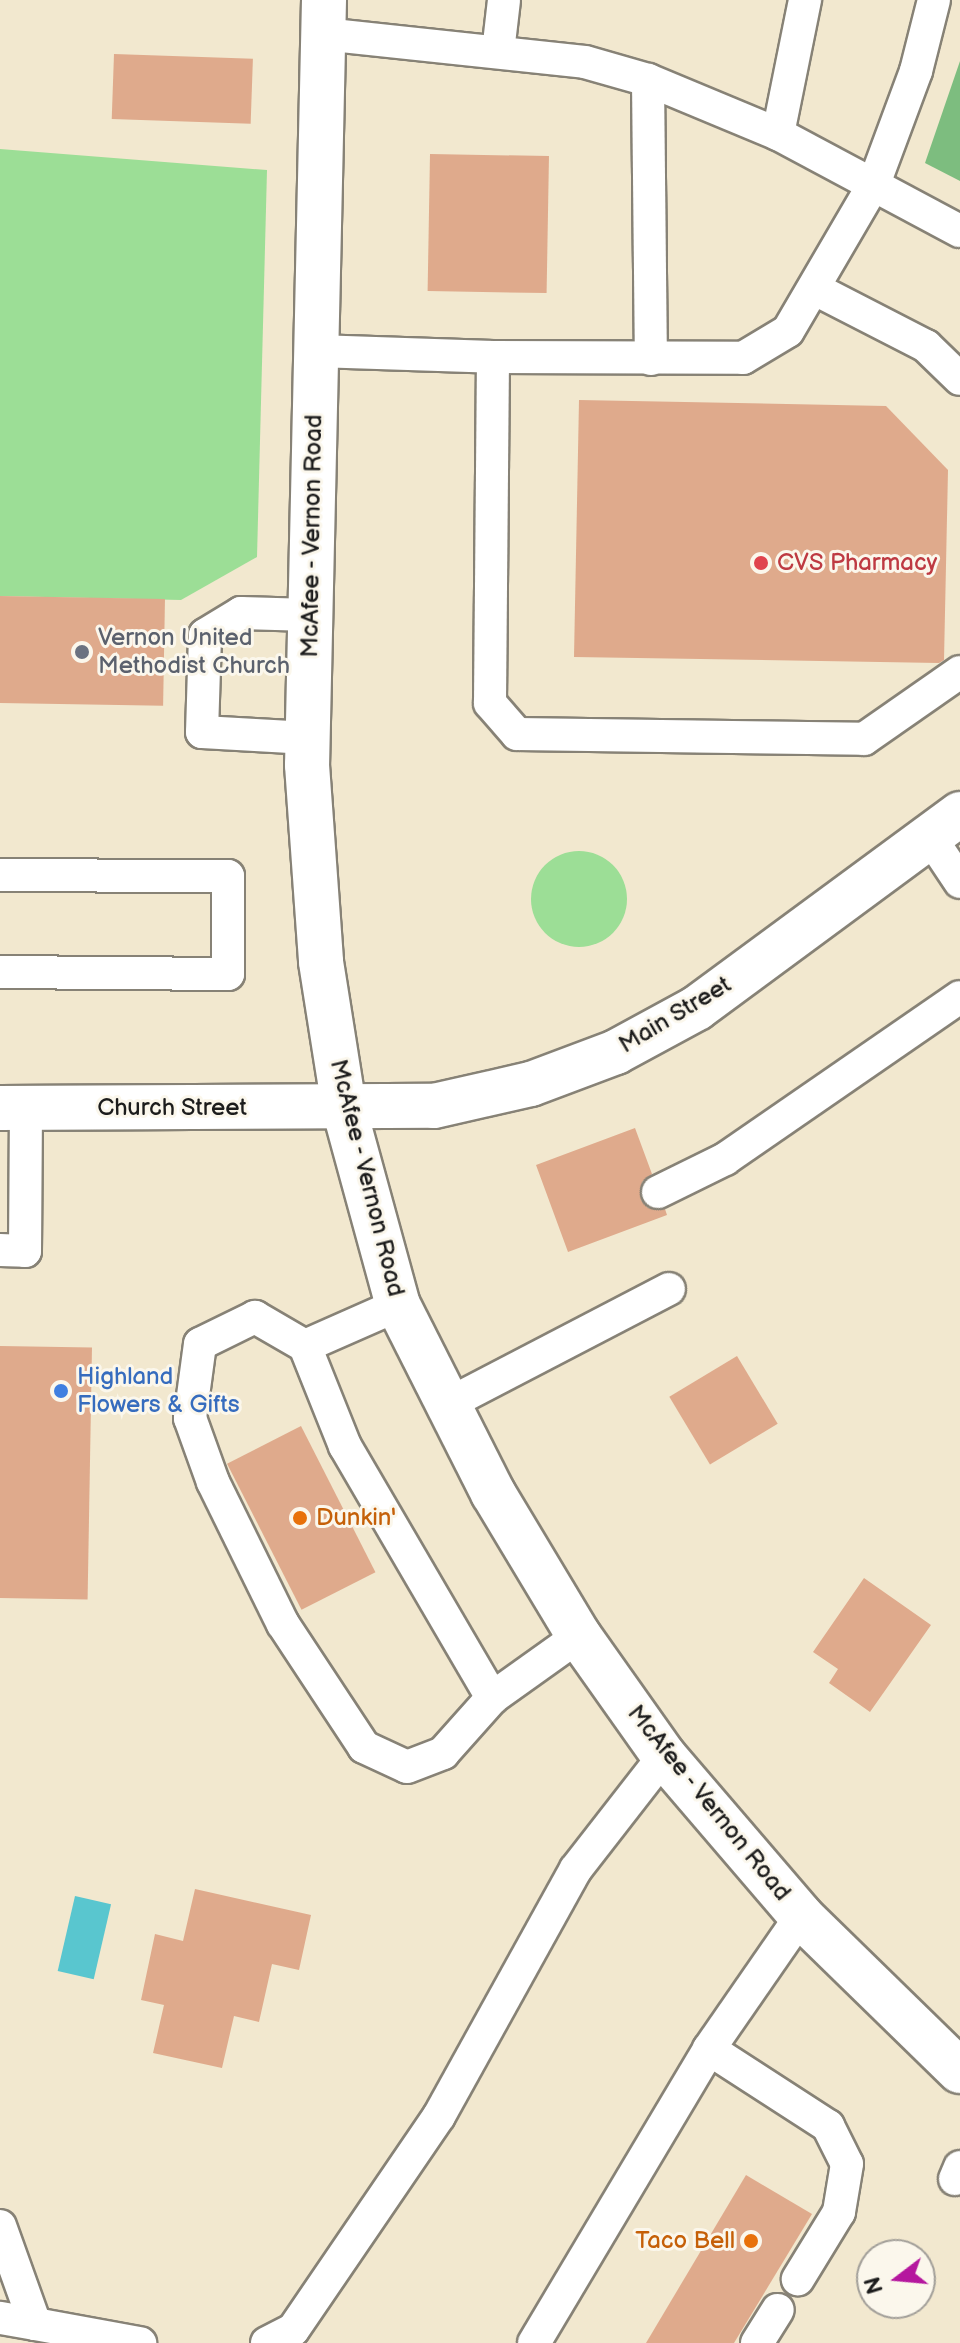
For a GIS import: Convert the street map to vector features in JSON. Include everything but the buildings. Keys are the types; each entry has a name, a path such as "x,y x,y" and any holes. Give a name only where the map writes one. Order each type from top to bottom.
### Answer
{"main road":[{"name":"McAfee - Vernon Road","path":"324,17 308,738 321,962 344,1108 398,1305 493,1493 579,1636 664,1756 801,1916 960,2071"},
{"name":"Main Street","path":"344,1108 434,1106 531,1084 616,1052 697,1008 945,825"},
{"name":"Church Street","path":"13,1108 344,1108"}],"lane":[{"path":"498,52 504,0"},
{"path":"778,134 805,0"},
{"path":"316,351 493,357 743,358 788,331 874,184 916,71 934,0"},
{"path":"324,17 498,52 585,62 648,80 778,134 960,231"},
{"path":"648,80 651,359"},
{"path":"815,289 926,346 960,379"},
{"path":"926,346 960,345"},
{"path":"493,357 490,703 517,734 864,739 960,672"},
{"path":"308,738 202,732 205,635 241,613 311,615"},
{"path":"945,825 960,882"},
{"path":"0,875 228,876 228,974 0,972"},
{"path":"658,1192 725,1159 960,997"},
{"path":"0,1250 25,1251 13,1108"},
{"path":"448,1404 669,1289"},
{"path":"305,1346 398,1305"},
{"path":"492,1698 345,1446 305,1346 255,1317 200,1344 190,1418 213,1482 283,1624 364,1747 407,1767 443,1753 492,1698 579,1636"},
{"path":"267,2343 293,2330 439,2116 576,1869 664,1756"},
{"path":"534,2343 709,2049 801,1916"},
{"path":"709,2049 828,2126 847,2164 839,2212 798,2279"},
{"path":"0,2226 35,2324"},
{"path":"757,2343 778,2310"},
{"path":"0,2318 140,2343"}],"green space":[{"path":"960,61 960,181 925,163"},
{"path":"0,149 267,170 257,557 181,600 0,596"},
{"path":"579,851 597,855 613,865 623,881 627,899 623,917 613,933 597,943 579,947 561,943 545,933 535,917 531,899 535,881 545,865 561,855"}],"water":[{"path":"75,1896 111,1904 94,1979 58,1971"}],"place":[{"name":"CVS Pharmacy","path":"761,563"},
{"name":"Vernon United Methodist Church","path":"82,652"},
{"name":"Highland Flowers & Gifts","path":"61,1391"},
{"name":"Dunkin'","path":"300,1518"},
{"name":"Taco Bell","path":"751,2241"}]}
